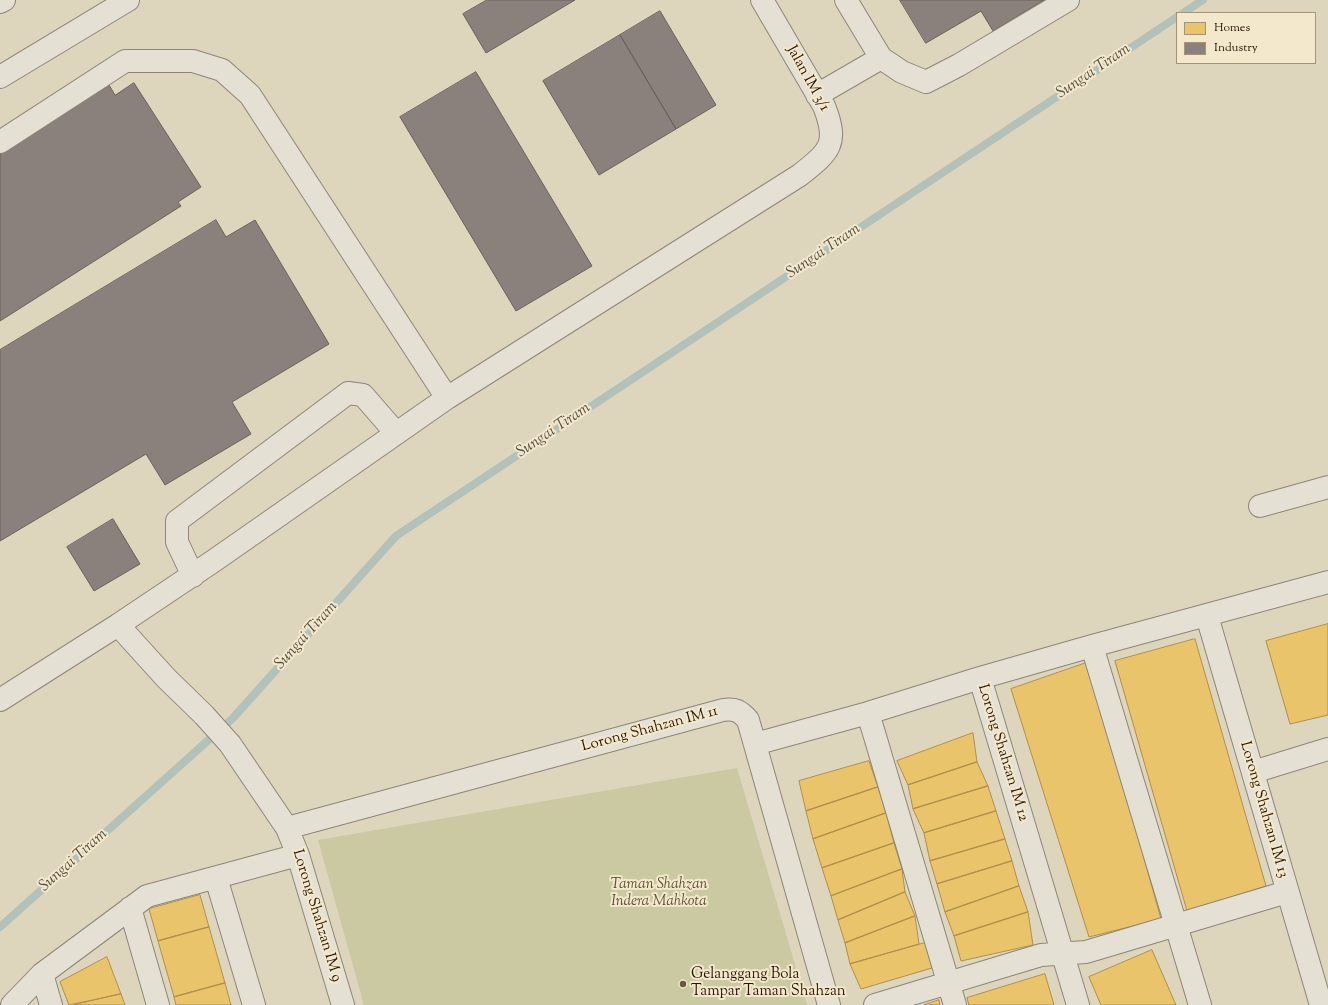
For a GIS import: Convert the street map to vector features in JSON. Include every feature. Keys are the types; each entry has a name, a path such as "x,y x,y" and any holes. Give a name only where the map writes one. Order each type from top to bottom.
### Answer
{"street":[{"path":"0,2 4,0"},
{"path":"0,77 128,0"},
{"name":"Jalan IM 3/1","path":"0,700 193,576 447,398 800,175 818,160 831,144 831,124 817,95 762,0"},
{"path":"846,0 881,58 902,72 926,82 959,65 1068,0"},
{"path":"817,95 881,58"},
{"path":"0,142 125,61 193,61 222,70 250,95 447,398"},
{"path":"193,576 177,542 177,521 348,393 363,395 396,433"},
{"path":"1260,506 1328,487"},
{"path":"980,678 1328,582"},
{"name":"Lorong Shahzan IM 13","path":"1207,616 1287,892 1323,1003"},
{"name":"Lorong Shahzan IM 9","path":"118,625 166,678 204,715 230,744 287,828 298,856 343,1005"},
{"path":"1092,646 1200,1005"},
{"name":"Lorong Shahzan IM 12","path":"755,744 868,713 980,678 1078,1005"},
{"name":"Lorong Shahzan IM 11","path":"287,828 723,710 733,709 741,712 748,720 829,1005"},
{"path":"868,713 955,1005"},
{"path":"1252,772 1328,749"},
{"path":"12,1005 42,974 147,896 298,856"},
{"path":"216,878 254,1005"},
{"path":"875,1005 1041,955 1086,952 1287,892"},
{"path":"130,908 158,1005"},
{"path":"42,974 52,1005"}],"green space":[{"name":"Taman Shahzan Indera Mahkota","path":"737,768 807,1005 364,1005 318,840"}],"building: Homes":[{"path":"1328,624 1328,715 1290,724 1266,641"},
{"path":"1195,639 1266,886 1187,911 1115,661"},
{"path":"1089,662 1161,919 1089,937 1011,689"},
{"path":"973,733 977,762 908,785 897,761"},
{"path":"869,761 878,787 806,811 799,781"},
{"path":"977,762 988,786 913,809 908,785"},
{"path":"988,786 996,811 924,833 913,809"},
{"path":"878,787 886,813 813,839 806,811"},
{"path":"996,811 1005,839 930,861 924,833"},
{"path":"886,813 894,843 822,868 813,839"},
{"path":"1005,839 1012,861 937,884 930,861"},
{"path":"894,843 902,869 831,896 822,868"},
{"path":"1012,861 1019,886 945,912 937,884"},
{"path":"902,869 905,892 838,920 831,896"},
{"path":"1019,886 1028,912 954,936 945,912"},
{"path":"905,892 915,916 845,943 838,920"},
{"path":"200,895 209,927 158,941 149,909"},
{"path":"1028,912 1033,945 961,961 954,936"},
{"path":"915,916 919,944 850,964 845,943"},
{"path":"209,927 225,983 174,997 158,941"},
{"path":"925,943 932,968 861,989 850,964"},
{"path":"1152,950 1176,1005 1101,1005 1089,977"},
{"path":"107,957 121,994 69,1005 60,982"},
{"path":"1045,974 1054,1005 969,1005 967,998"},
{"path":"225,983 231,1005 176,1005 174,997"},
{"path":"121,994 125,1005 73,1005"},
{"path":"939,1000 940,1005 924,1005"}],"building: Industry":[{"path":"487,0 575,0 486,53 463,14"},
{"path":"900,0 1044,0 993,31 981,11 926,43"},
{"path":"660,11 716,105 676,129 620,35"},
{"path":"620,35 676,129 599,175 543,81"},
{"path":"476,72 592,266 516,311 400,117"},
{"path":"134,83 201,187 178,202 181,206 0,321 0,154 109,85 115,95"},
{"path":"216,220 226,237 255,220 329,344 232,402 251,434 165,485 146,454 0,541 0,350"},
{"path":"113,519 140,564 94,591 67,547"}],"waterway":[{"name":"Sungai Tiram","path":"1185,12 1203,0"},
{"name":"Sungai Tiram","path":"0,927 233,718 396,536 1176,18"}],"place":[{"name":"Gelanggang Bola Tampar Taman Shahzan","path":"683,984"}]}
